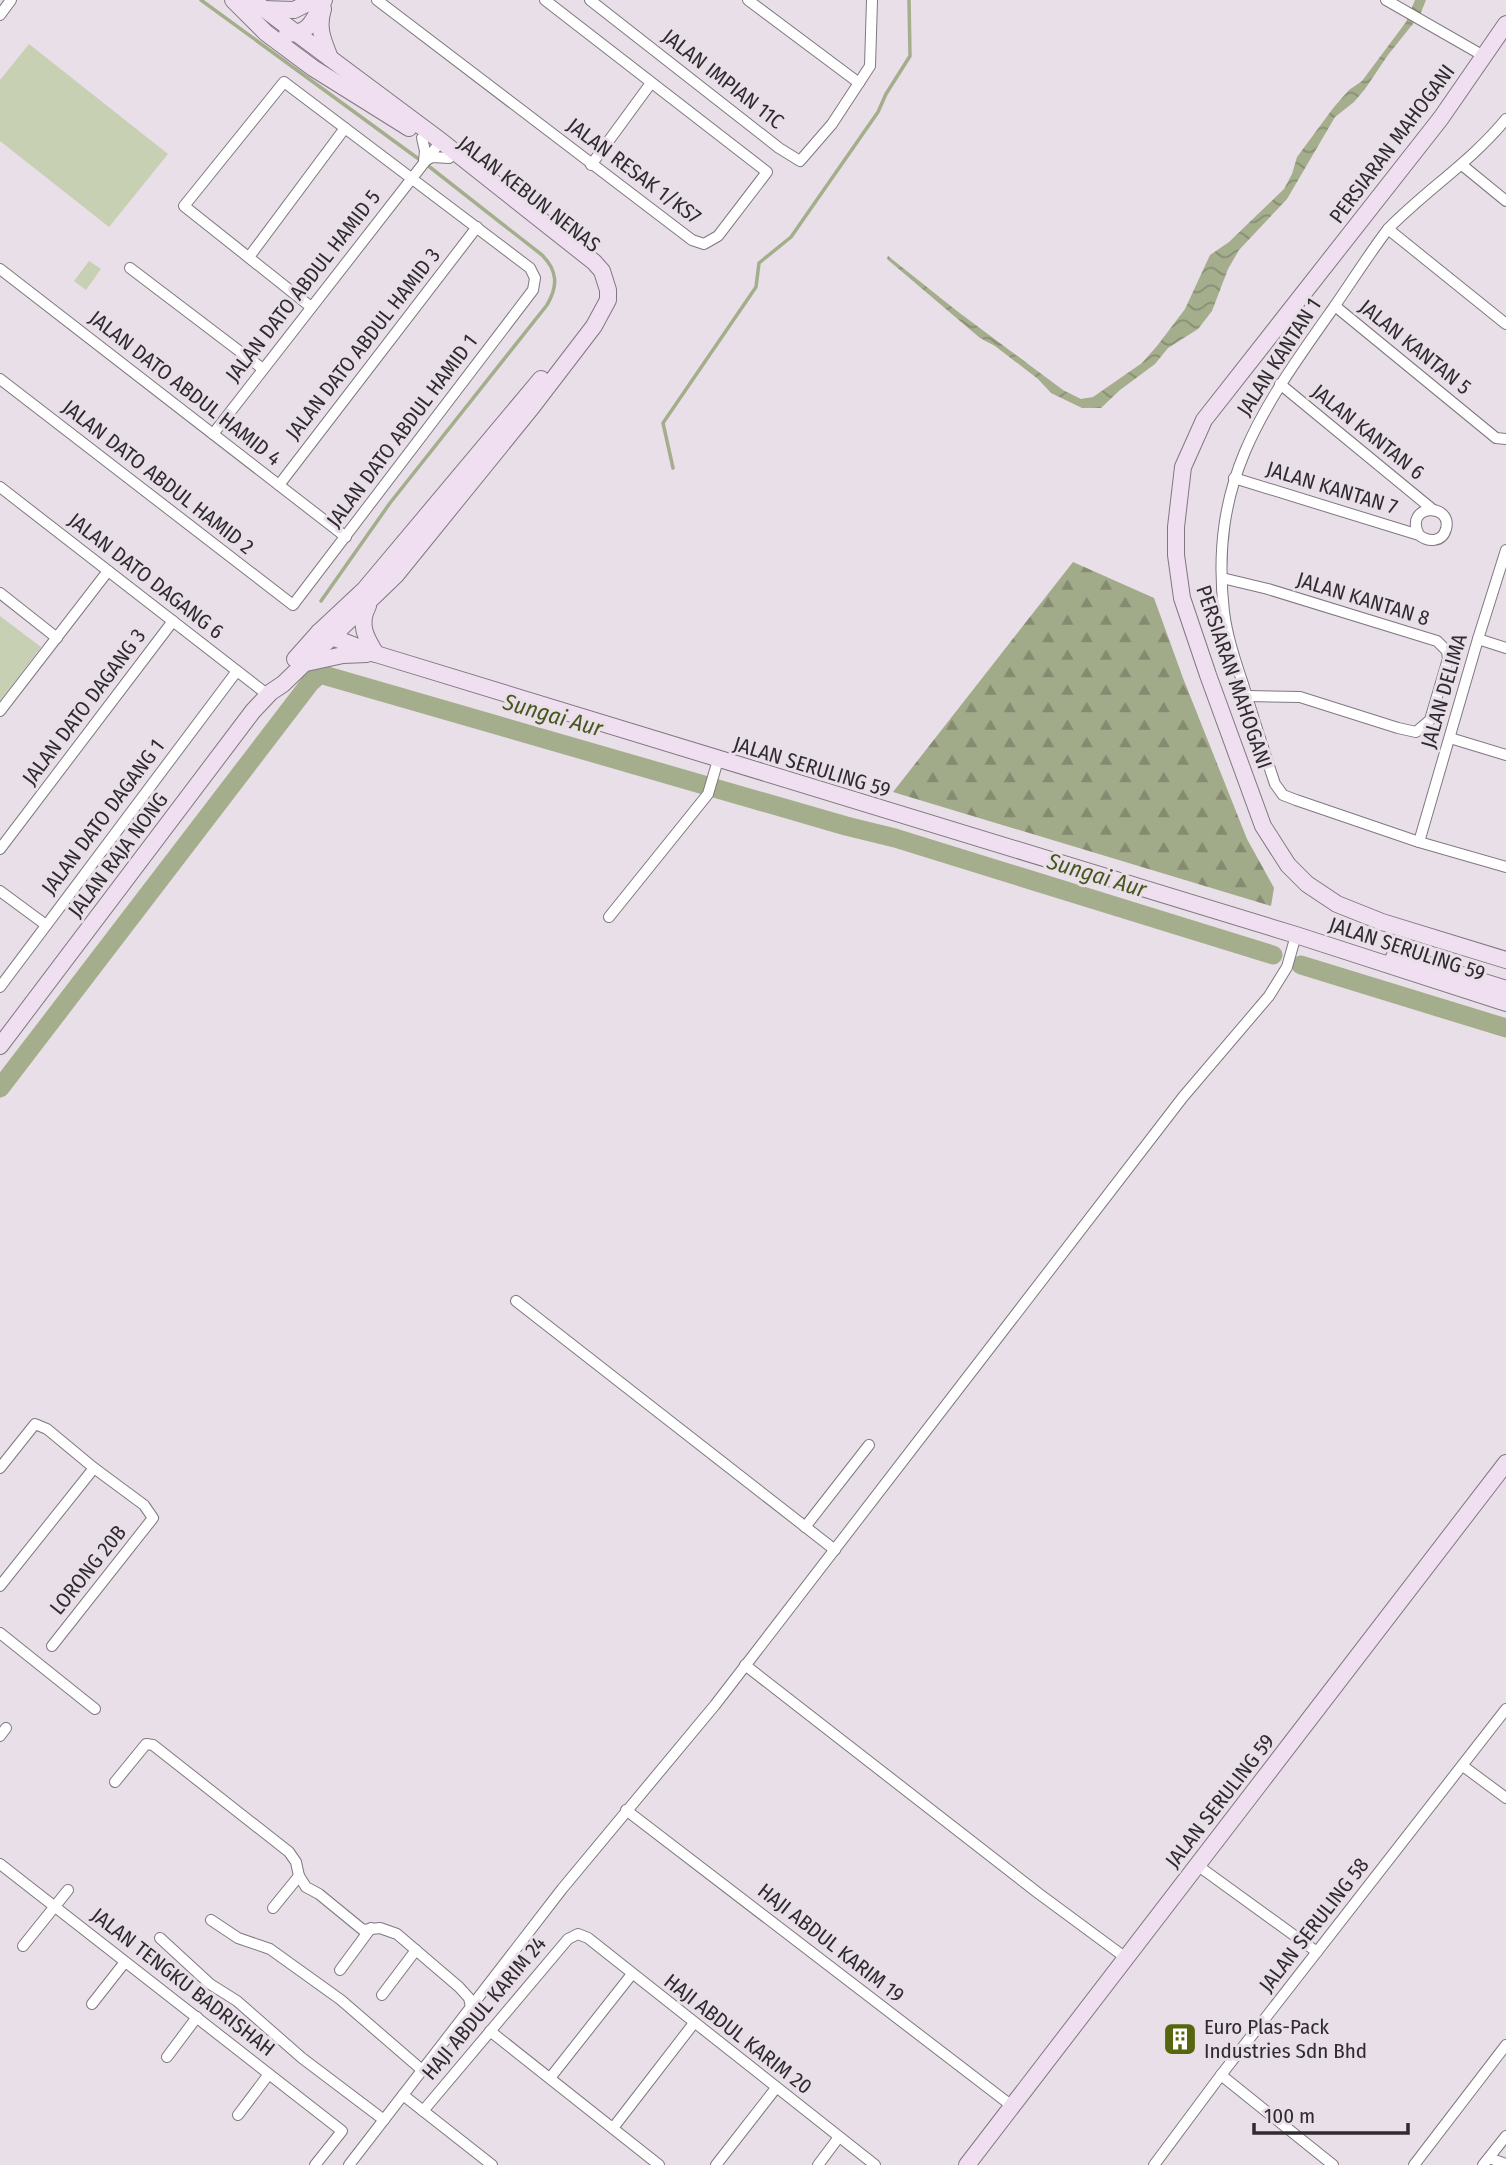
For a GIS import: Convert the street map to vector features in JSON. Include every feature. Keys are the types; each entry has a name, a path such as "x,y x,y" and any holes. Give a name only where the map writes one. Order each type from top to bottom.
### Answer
{"main road":[{"path":"247,4 294,10 314,0"},
{"path":"324,0 298,25 296,34 300,48 326,77"},
{"path":"324,0 320,33 330,58"},
{"path":"247,4 273,29 286,34 296,34"},
{"name":"JALAN KEBUN NENAS","path":"247,4 330,58 433,142 594,262 607,281 608,300 594,326 325,635"},
{"name":"JALAN KEBUN NENAS","path":"247,4 266,33 326,77 433,142 449,158 587,264 600,289 591,319 396,575 369,603 325,635"},
{"name":"PERSIARAN MAHOGANI","path":"1506,24 1482,55 1441,118 1204,420 1183,467 1176,527 1176,555 1182,598 1264,826 1287,865 1307,884 1337,904 1382,922 1506,960"},
{"path":"303,664 343,655 376,654 364,631 363,617 369,603"},
{"name":"JALAN SERULING 59","path":"325,635 717,768 1296,935 1506,1003"},
{"name":"JALAN RAJA NONG","path":"269,694 303,664 325,635"},
{"name":"JALAN RAJA NONG","path":"0,1046 277,680 325,635"},
{"name":"JALAN SERULING 59","path":"1296,935 1433,966 1506,989"},
{"name":"JALAN SERULING 59","path":"967,2165 1506,1463"}],"street":[{"path":"0,15 12,0"},
{"name":"JALAN RESAK 1/KS7","path":"377,0 692,240 704,244 718,236 767,172 545,0"},
{"name":"JALAN IMPIAN 11C","path":"590,0 779,148 800,161 832,124 859,83"},
{"path":"748,0 859,83 870,66 872,0"},
{"path":"1390,2 1482,55"},
{"path":"311,307 184,206 284,82 477,227"},
{"path":"591,165 651,83"},
{"name":"JALAN KANTAN 1","path":"1419,842 1296,800 1283,794 1275,784 1227,625 1222,578 1223,534 1234,478 1254,430 1280,384 1388,229 1404,212 1462,165 1506,119"},
{"path":"249,257 345,128"},
{"path":"422,163 425,151 433,142"},
{"name":"JALAN DATO ABDUL HAMID 5","path":"213,434 422,163 433,142"},
{"path":"422,163 432,157 449,158"},
{"path":"1462,165 1506,201"},
{"name":"JALAN DATO ABDUL HAMID 1","path":"293,605 533,290 536,278 530,268 477,227"},
{"name":"JALAN DATO ABDUL HAMID 3","path":"279,485 477,227"},
{"path":"1388,229 1506,324"},
{"path":"130,268 263,369"},
{"name":"JALAN DATO ABDUL HAMID 4","path":"0,269 346,537"},
{"name":"JALAN KANTAN 5","path":"1335,306 1496,438 1506,439"},
{"name":"JALAN DATO ABDUL HAMID 2","path":"0,379 293,605"},
{"name":"JALAN KANTAN 6","path":"1280,384 1432,509"},
{"name":"JALAN KANTAN 7","path":"1234,478 1419,535"},
{"name":"JALAN DATO DAGANG 6","path":"0,487 269,694"},
{"path":"1432,509 1445,517 1447,525 1440,538 1425,540 1419,535 1415,528 1419,514 1432,509"},
{"name":"JALAN DELIMA","path":"1419,842 1506,550"},
{"path":"0,711 108,571"},
{"name":"JALAN KANTAN 8","path":"1222,578 1268,589 1437,641 1447,651 1448,659 1430,720 1416,732 1300,697 1247,696"},
{"path":"0,593 57,638"},
{"name":"JALAN DATO DAGANG 3","path":"0,849 173,621"},
{"path":"1478,639 1506,648"},
{"name":"JALAN DATO DAGANG 1","path":"0,987 237,671"},
{"path":"1450,738 1506,755"},
{"path":"609,917 708,794 717,768"},
{"path":"1419,842 1506,867"},
{"path":"0,891 46,925"},
{"path":"349,2165 562,1889 715,1705 1176,1105 1269,996 1287,967 1296,935"},
{"path":"516,1301 835,1550"},
{"path":"0,1586 93,1468 47,1429 35,1424 2,1461"},
{"path":"805,1527 869,1445"},
{"name":"LORONG 20B","path":"52,1646 153,1518 144,1505 93,1468"},
{"path":"0,1633 95,1709"},
{"path":"745,1665 1038,1893 1126,1958"},
{"name":"JALAN SERULING 58","path":"1154,2165 1220,2076 1506,1709"},
{"path":"115,1782 146,1744 153,1745 289,1852 306,1887 319,1894 363,1930 380,1928 397,1934 460,1987 469,1998 471,2007"},
{"path":"1463,1766 1506,1798"},
{"name":"HAJI ABDUL KARIM 19","path":"626,1810 1012,2106"},
{"name":"JALAN TENGKU BADRISHAH","path":"0,1864 342,2130 314,2165"},
{"path":"1197,1865 1317,1952"},
{"path":"273,1908 299,1876"},
{"path":"23,1946 68,1890"},
{"path":"211,1920 238,1938 270,1949 341,2000 422,2070"},
{"path":"341,1970 371,1928"},
{"name":"HAJI ABDUL KARIM 20","path":"578,1934 588,1938 875,2165"},
{"name":"HAJI ABDUL KARIM 24","path":"423,2110 568,1940 578,1934"},
{"path":"160,1938 210,1984 237,2001 302,2058 384,2120"},
{"path":"382,1995 416,1950"},
{"path":"92,2004 125,1962"},
{"path":"550,2078 632,1975"},
{"path":"167,2057 197,2017"},
{"path":"613,2128 694,2023"},
{"path":"490,2031 659,2165"},
{"path":"1414,2165 1506,2045"},
{"path":"239,2115 269,2074"},
{"path":"1220,2076 1333,2165"},
{"path":"716,2165 776,2088"},
{"path":"403,2095 492,2165"},
{"path":"1506,2136 1486,2162 1506,2165"},
{"path":"818,2165 839,2137"}],"shaded area":[{"path":"29,44 168,154 109,227 0,141 0,80"},
{"path":"89,261 101,269 86,290 74,281"},
{"path":"0,616 41,647 0,702"}],"green space":[{"path":"1073,562 1154,598 1247,839 1274,888 1271,906 893,792"}],"water":[{"path":"1415,0 1426,0 1420,15 1365,89 1335,117 1287,199 1239,250 1228,269 1212,311 1198,329 1168,348 1155,364 1101,408 1082,408 1051,393 1038,379 995,346 980,338 887,259 888,256 1063,390 1081,399 1093,397 1142,363 1157,346 1185,309 1210,255 1229,242 1284,189 1297,157 1334,107 1349,90 1362,81 1406,22"}],"waterway":[{"path":"201,0 431,168 542,255 554,273 553,291 547,305 390,503 321,601"},
{"path":"673,468 663,423 756,287 759,263 791,237 878,112 910,56 909,0"},
{"name":"Sungai Aur","path":"0,1088 310,683 320,674 895,838 1273,955"},
{"name":"Sungai Aur","path":"1301,965 1506,1028"}],"place":[{"name":"Euro Plas-Pack Industries Sdn Bhd","path":"1180,2039"}]}
